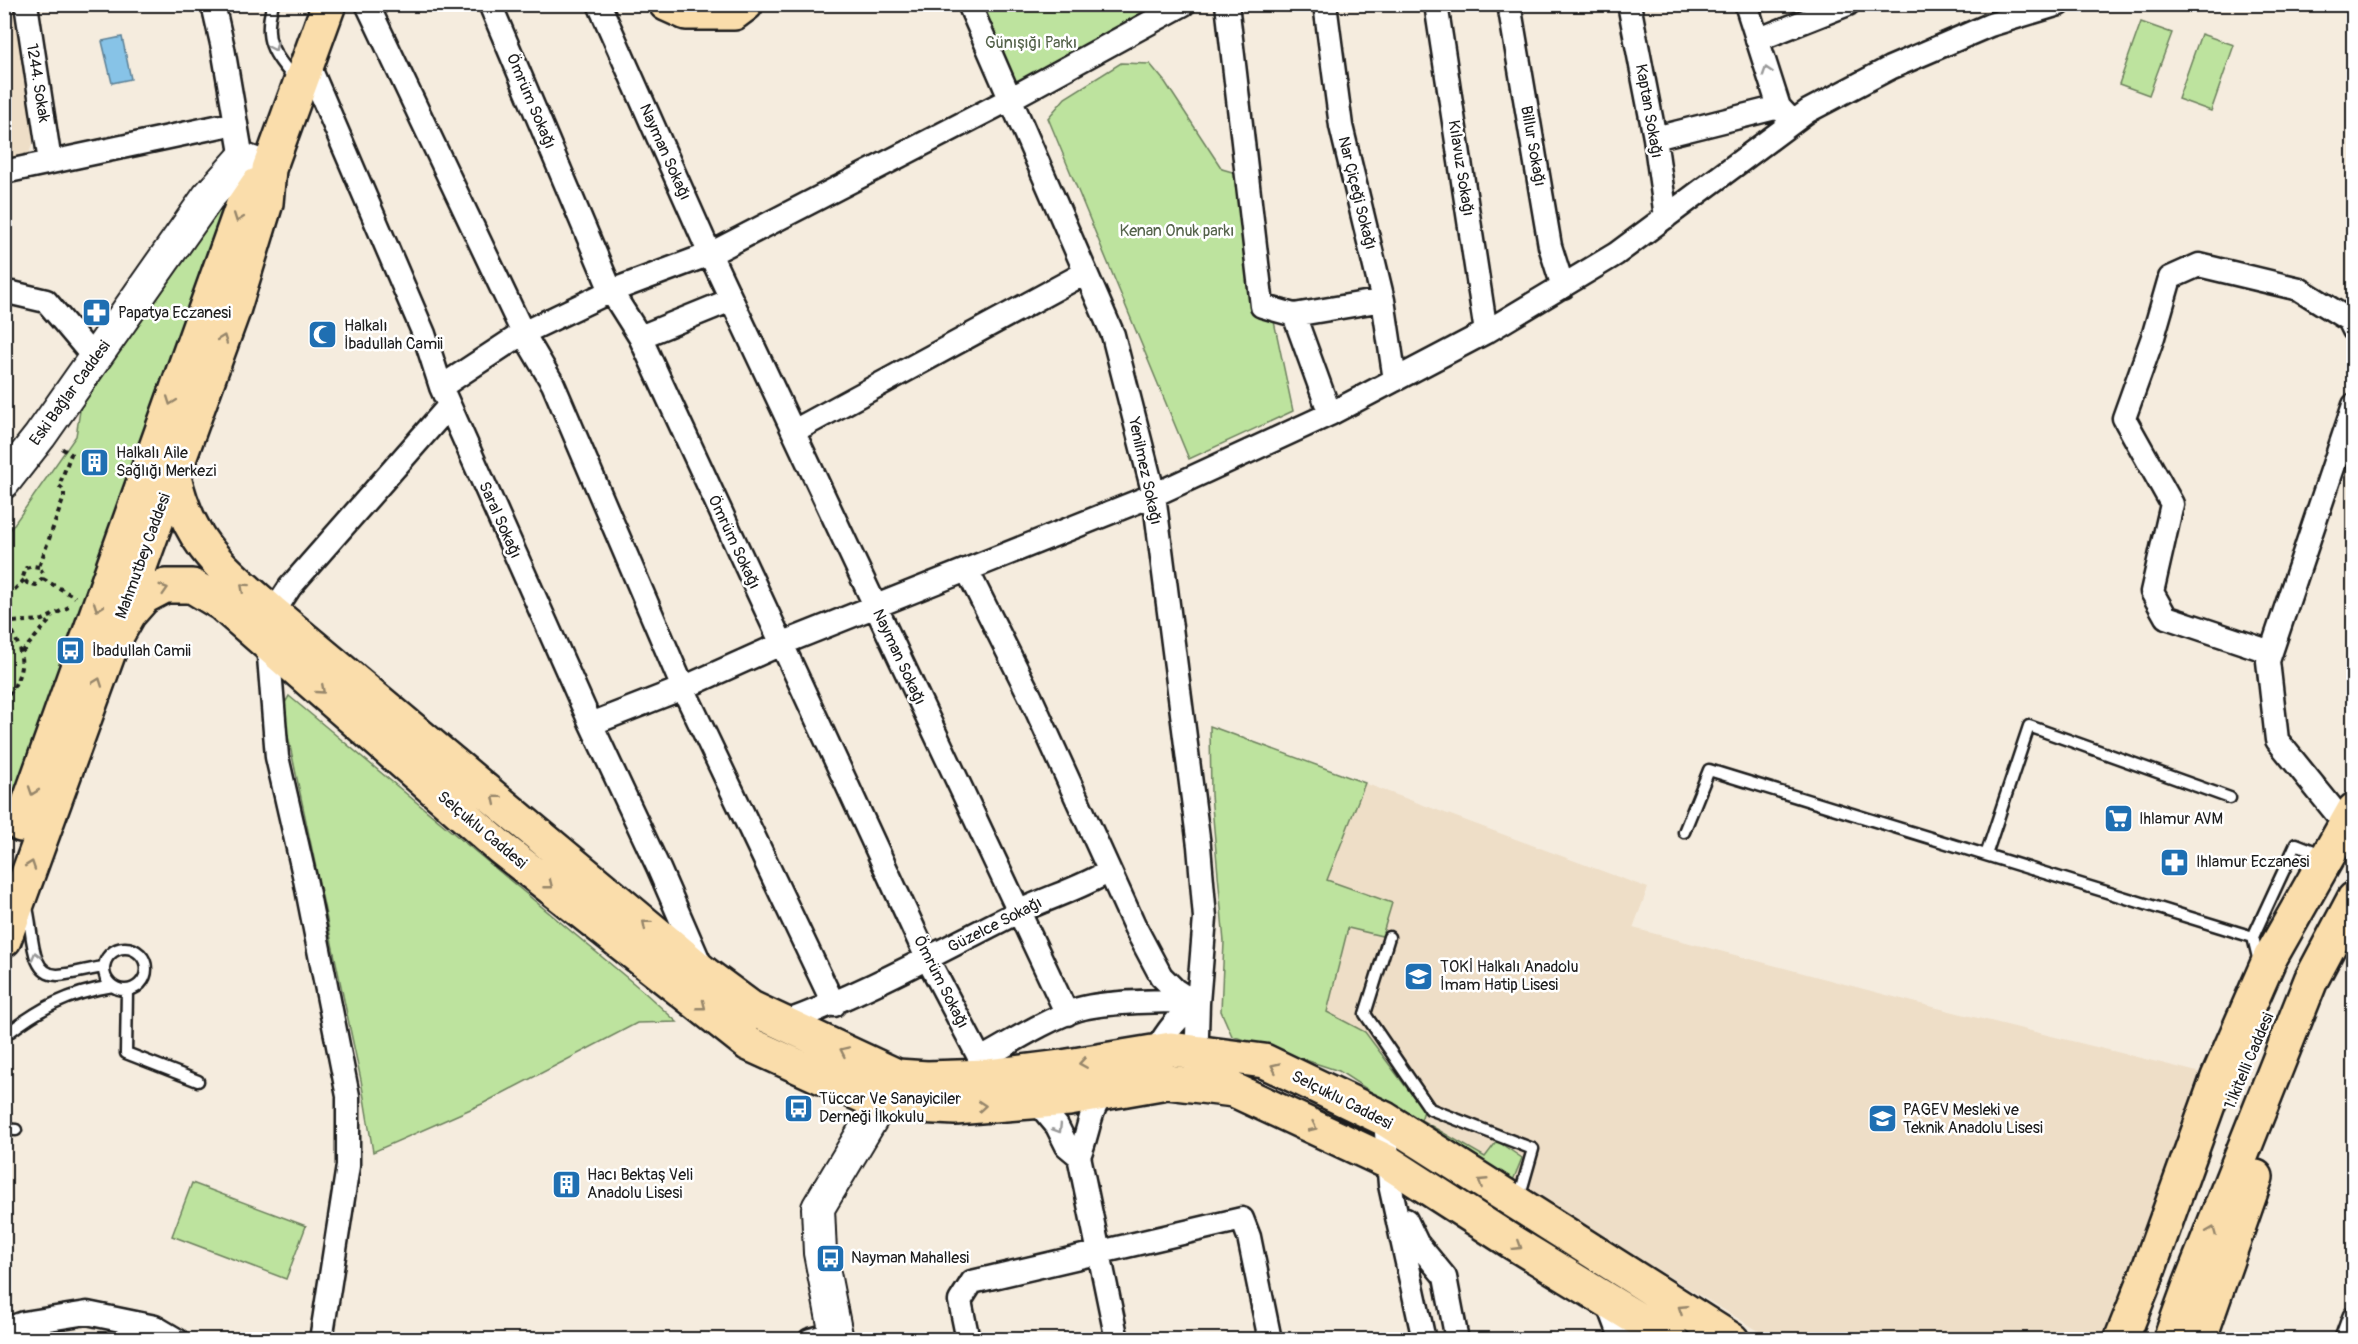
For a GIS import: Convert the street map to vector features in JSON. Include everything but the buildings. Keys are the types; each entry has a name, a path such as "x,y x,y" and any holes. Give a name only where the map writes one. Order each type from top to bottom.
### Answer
{"main road":[{"name":"Mahmutbey Caddesi","path":"4,940 12,884 90,604 118,552 242,207 255,164 303,72 329,4"},
{"path":"666,4 686,13 734,13 746,4"},
{"name":"Mahmutbey Caddesi","path":"12,884 112,644 233,311 266,203 255,164"},
{"name":"Eski Bağlar Caddesi","path":"4,482 40,435 208,196 255,164"},
{"path":"173,472 178,499 185,516 215,561"},
{"path":"118,552 133,542 160,538 174,541 215,561"},
{"name":"Selçuklu Caddesi","path":"215,561 270,628 501,848 749,1044 881,1104 955,1108 1037,1102 1102,1094 1167,1082 1234,1090 1512,1242 1672,1340"},
{"name":"Selçuklu Caddesi","path":"112,644 129,614 144,597 165,586 192,586 270,628 705,974 751,1008 897,1076 927,1078 985,1068 1062,1067 1171,1049 1264,1061 1384,1119 1732,1340"},
{"path":"2121,1340 2218,1077 2270,958 2340,856 2350,817"},
{"name":"1.İkitelli Caddesi","path":"2178,1280 2196,1188 2252,1050 2340,856"},
{"name":"1.İkitelli Caddesi","path":"2178,1280 2283,1052 2311,980 2354,899"},
{"path":"2199,1340 2318,1006 2354,939"},
{"path":"2269,1139 2283,1052"},
{"path":"828,1337 818,1208 897,1076"},
{"path":"2143,1340 2178,1280"},
{"path":"2170,1340 2178,1280"}],"street":[{"name":"1244. Sokak","path":"26,4 50,162"},
{"path":"213,4 223,48 235,123 255,164"},
{"path":"367,4 523,333 553,384 683,688 834,1005"},
{"name":"Ömrüm Sokağı","path":"490,4 611,291 640,338 928,960 985,1068"},
{"name":"Nayman Sokağı","path":"599,4 731,300 1067,1014"},
{"name":"Yenilmez Sokağı","path":"969,4 1113,335 1154,495 1205,918 1196,1002 1196,1086"},
{"path":"321,1340 348,1166 348,1096 305,879 277,757 270,628 290,587 445,396 523,333 611,291 710,254 1010,99 1184,4"},
{"path":"1227,4 1262,306 1294,315 1383,300"},
{"name":"Nar Çiçeği Sokağı","path":"1325,4 1341,126 1383,300 1395,380"},
{"name":"Kılavuz Sokağı","path":"1436,4 1486,332"},
{"name":"Billur Sokağı","path":"1509,4 1550,246 1563,287"},
{"name":"Kaptan Sokağı","path":"1629,4 1655,138 1665,217"},
{"path":"1746,4 1757,40 1786,114"},
{"path":"1757,40 1848,4"},
{"path":"1655,138 1808,111 1890,68 1990,25 2059,4"},
{"name":"Saral Sokağı","path":"303,72 424,334 445,396 705,974"},
{"path":"591,724 683,688 781,644 1154,495 1330,414 1486,332 1616,254 1665,217 1786,114"},
{"path":"4,172 235,123"},
{"path":"2271,652 2166,617 2152,591 2172,504 2124,418 2153,337 2170,278 2199,265 2300,289 2349,320 2354,330"},
{"path":"794,431 1085,273"},
{"path":"4,294 12,293 46,301 94,359"},
{"path":"640,338 731,300"},
{"path":"1294,315 1330,414"},
{"path":"2350,817 2277,740 2268,661 2354,405"},
{"path":"967,570 1031,698 1108,871 1161,976 1175,990 1196,1002 1221,1047 1239,1058"},
{"name":"Güzelce Sokağı","path":"783,1023 834,1005 928,960 1018,912 1108,871"},
{"path":"985,1068 1046,1023 1080,1009 1107,1005 1196,1002"},
{"path":"1155,1052 1182,1013 1196,1002"},
{"path":"1102,1094 1096,1103 1079,1155 1118,1340"},
{"path":"1037,1102 1057,1126 1067,1146 1079,1155"},
{"path":"1384,1119 1389,1174 1424,1340"},
{"path":"1389,1174 1417,1243 1445,1277 1457,1340"},
{"path":"968,1340 960,1301 972,1282 1242,1220 1249,1237 1270,1340"},
{"path":"1607,1300 1622,1340"},
{"path":"4,1330 24,1323 87,1313 155,1328 177,1340"},
{"path":"2346,1340 2354,1318"}],"lane":[{"path":"273,4 268,28 272,46 303,72"},
{"path":"1986,855 2029,726 2230,798"},
{"path":"1684,832 1709,770 2253,937"},
{"path":"2262,977 2253,937 2296,844 2340,856"},
{"path":"12,884 31,925 35,959 41,969 57,975 104,967"},
{"path":"1389,937 1365,1014 1430,1109 1533,1149 1517,1204"},
{"path":"4,1036 33,1014 63,998 113,986 127,990 140,984 144,978 146,964 138,952 124,948 110,954 104,967 105,974 113,986"},
{"path":"127,990 126,1053 198,1081"}],"path":[{"path":"39,567 64,497 64,490 59,486 72,454 40,435"},
{"path":"39,567 43,573 39,583 33,585 24,580 23,574 26,568 39,567"},
{"path":"42,579 90,604"},
{"path":"4,702 23,668 22,652 5,614 6,599 24,580"},
{"path":"6,618 12,621 22,621 52,617 90,604"},
{"path":"22,652 52,617"}],"shaded area":[{"path":"4,5 16,5 34,139 28,156 4,161"},
{"name":"PAGEV Mesleki ve Teknik Anadolu Lisesi","path":"1210,726 1648,888 1633,928 1913,1002 2218,1077 2121,1339 1772,1339 1534,1195 1339,1071 1232,1036 1221,1011 1224,942 1211,795"}],"green space":[{"name":"Günışığı Parkı","path":"969,5 1184,5 1010,99"},
{"path":"2141,22 2172,33 2149,95 2119,84"},
{"path":"2201,34 2234,45 2211,111 2178,99"},
{"name":"Kenan Onuk parkı","path":"1121,63 1150,64 1165,82 1222,169 1243,175 1293,411 1189,459 1048,118 1065,98"},
{"path":"219,207 226,212 5,825 5,537 76,436 82,398"},
{"path":"289,696 677,1022 637,1023 482,1104 373,1152 361,1080 282,708"},
{"path":"1210,726 1365,783 1327,880 1392,903 1382,936 1348,928 1327,1012 1365,1032 1424,1111 1421,1120 1485,1157 1497,1141 1522,1158 1512,1183 1411,1122 1339,1071 1232,1036 1221,1011 1224,942 1211,795"},
{"path":"192,1183 306,1226 286,1279 172,1236"}],"water":[{"path":"122,37 131,79 112,83 102,41"}],"place":[{"name":"Papatya Eczanesi","path":"97,313"},
{"name":"Halkalı İbadullah Camii","path":"323,335"},
{"name":"Halkalı Aile Sağlığı Merkezi","path":"95,462"},
{"name":"İbadullah Camii","path":"71,651"},
{"name":"Ihlamur AVM","path":"2118,819"},
{"name":"Ihlamur Eczanesi","path":"2175,862"},
{"name":"TOKİ Halkalı Anadolu İmam Hatip Lisesi","path":"1419,976"},
{"name":"Tüccar Ve Sanayiciler Derneği İlkokulu","path":"798,1108"},
{"name":"PAGEV Mesleki ve Teknik Anadolu Lisesi","path":"1882,1119"},
{"name":"Hacı Bektaş Veli Anadolu Lisesi","path":"566,1184"},
{"name":"Nayman Mahallesi","path":"830,1258"}]}
